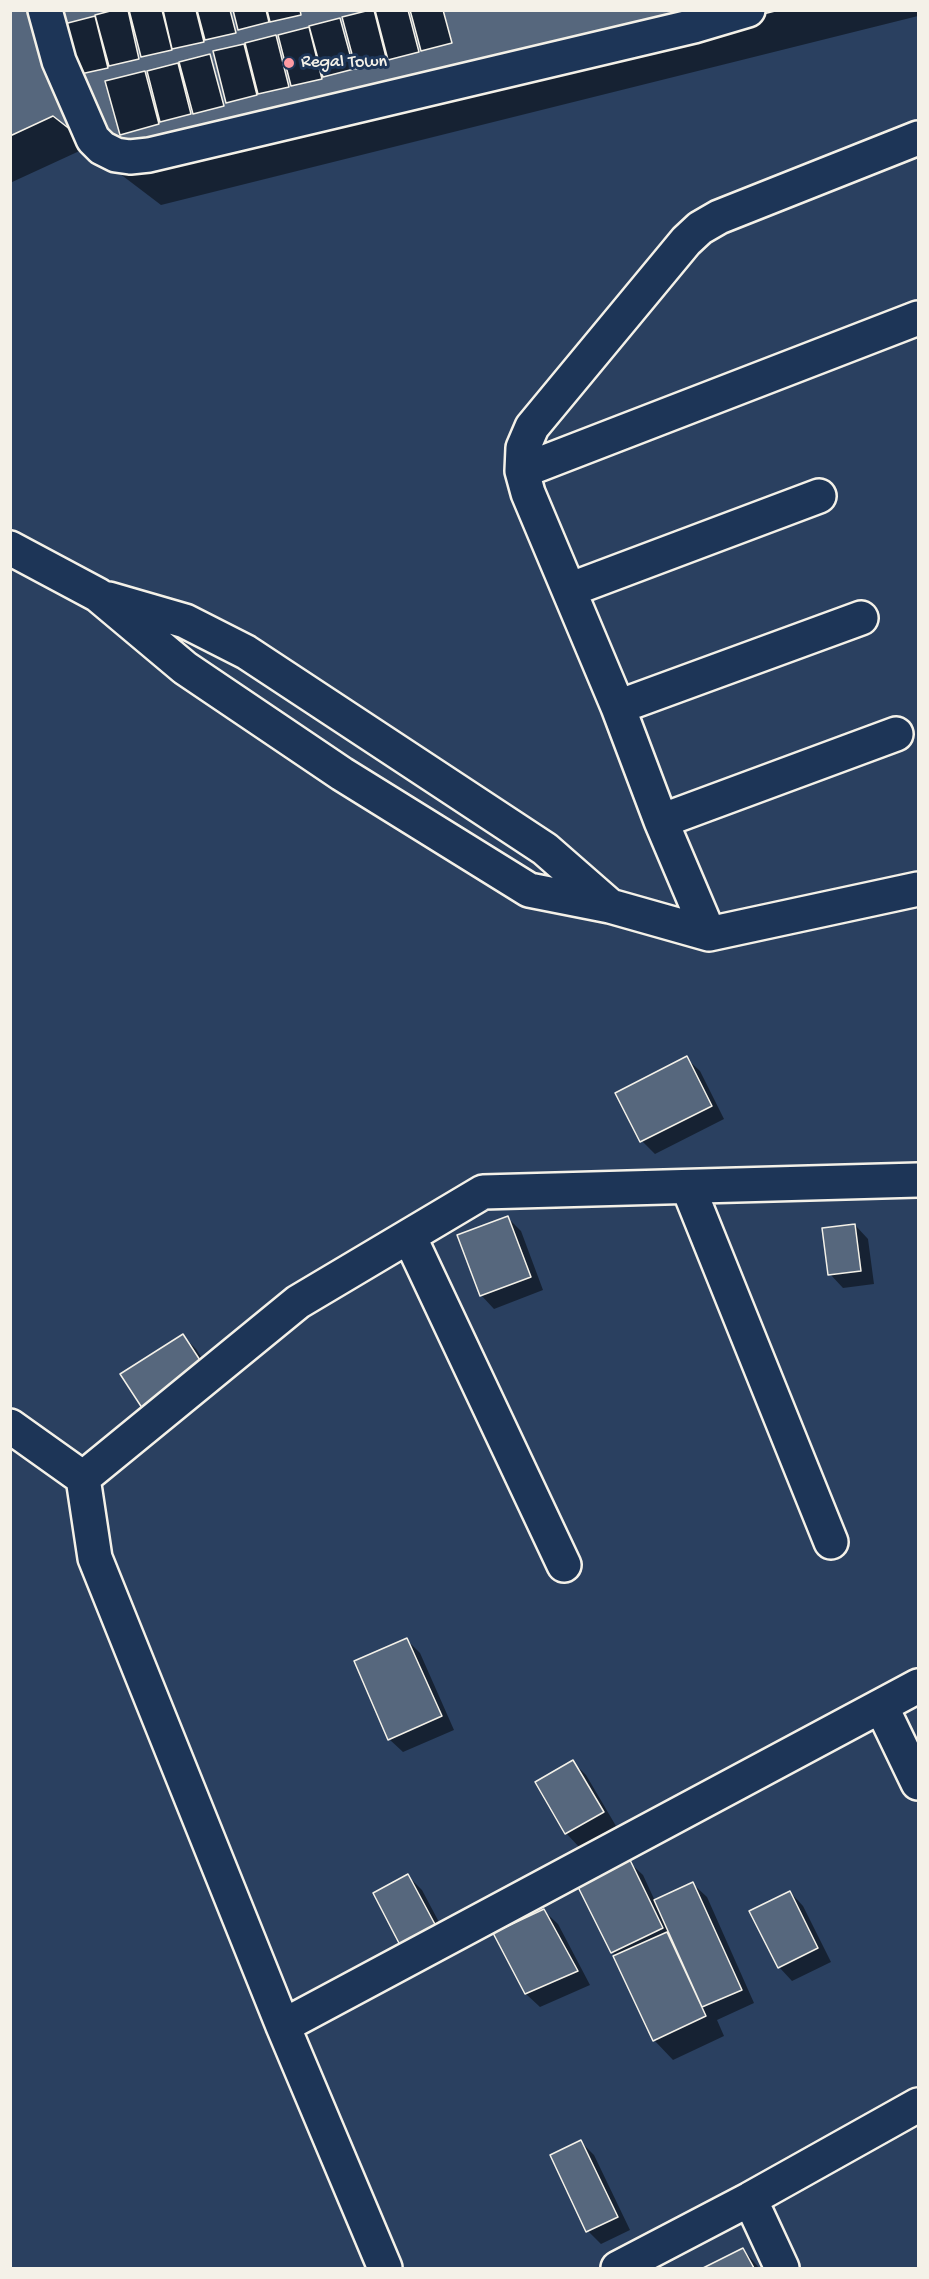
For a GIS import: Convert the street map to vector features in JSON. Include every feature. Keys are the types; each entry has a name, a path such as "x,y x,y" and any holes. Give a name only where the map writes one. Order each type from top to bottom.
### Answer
{"street":[{"path":"45,10 59,61 93,139 102,148 116,155 130,157 149,155 692,18 748,10"},
{"path":"709,934 661,821 618,706 528,493 522,471 523,448 531,427 700,228 719,217 918,138"},
{"path":"522,471 918,318"},
{"path":"569,590 819,496"},
{"path":"10,548 98,595 185,621 246,652 545,849 610,906"},
{"path":"98,595 185,668 342,774 529,890 610,906 709,934 918,890"},
{"path":"618,706 861,618"},
{"path":"661,821 896,734"},
{"path":"410,816 434,776"},
{"path":"83,1478 298,1302 483,1192 918,1180"},
{"path":"687,1187 831,1542"},
{"path":"409,1236 564,1565"},
{"path":"10,1426 83,1478 95,1558 282,2026 385,2268"},
{"path":"282,2026 918,1686"},
{"path":"881,1706 918,1783"},
{"path":"618,2268 750,2199 918,2105"},
{"path":"750,2199 782,2268"}],"building":[{"name":"Regal Town","path":"10,10 779,10 127,174 53,116 10,136"},
{"path":"114,10 128,10 139,59 109,66 95,15"},
{"path":"129,10 162,10 172,50 141,57"},
{"path":"163,10 196,10 204,42 172,49"},
{"path":"197,10 230,10 236,33 205,40"},
{"path":"233,10 266,10 269,22 238,30"},
{"path":"267,10 300,10 301,15 270,22"},
{"path":"374,10 387,61 356,69 342,17"},
{"path":"375,10 408,10 419,52 388,60"},
{"path":"410,10 443,10 452,43 421,51"},
{"path":"95,16 108,68 76,75 64,24"},
{"path":"340,18 354,69 323,77 309,26"},
{"path":"309,27 322,79 291,86 278,35"},
{"path":"276,35 289,87 258,94 245,43"},
{"path":"244,44 257,95 226,103 213,51"},
{"path":"210,54 224,106 193,114 179,62"},
{"path":"178,63 191,114 160,122 147,71"},
{"path":"145,71 159,124 120,135 105,81"},
{"path":"687,1056 712,1106 640,1142 615,1093"},
{"path":"508,1216 531,1277 480,1296 457,1235"},
{"path":"855,1224 861,1271 828,1275 822,1228"},
{"path":"183,1334 209,1374 146,1414 120,1374"},
{"path":"407,1638 442,1716 388,1740 354,1661"},
{"path":"573,1760 604,1812 565,1834 535,1782"},
{"path":"630,1860 663,1928 611,1953 577,1885"},
{"path":"408,1874 437,1928 401,1947 373,1893"},
{"path":"693,1882 742,1990 702,2007 654,1900"},
{"path":"790,1891 818,1948 778,1968 749,1911"},
{"path":"544,1909 578,1971 525,1994 493,1933"},
{"path":"667,1932 706,2016 653,2041 613,1956"},
{"path":"581,2140 618,2217 586,2232 550,2155"},
{"path":"743,2248 754,2268 703,2268"}],"place":[{"name":"Regal Town","path":"289,63"}]}
